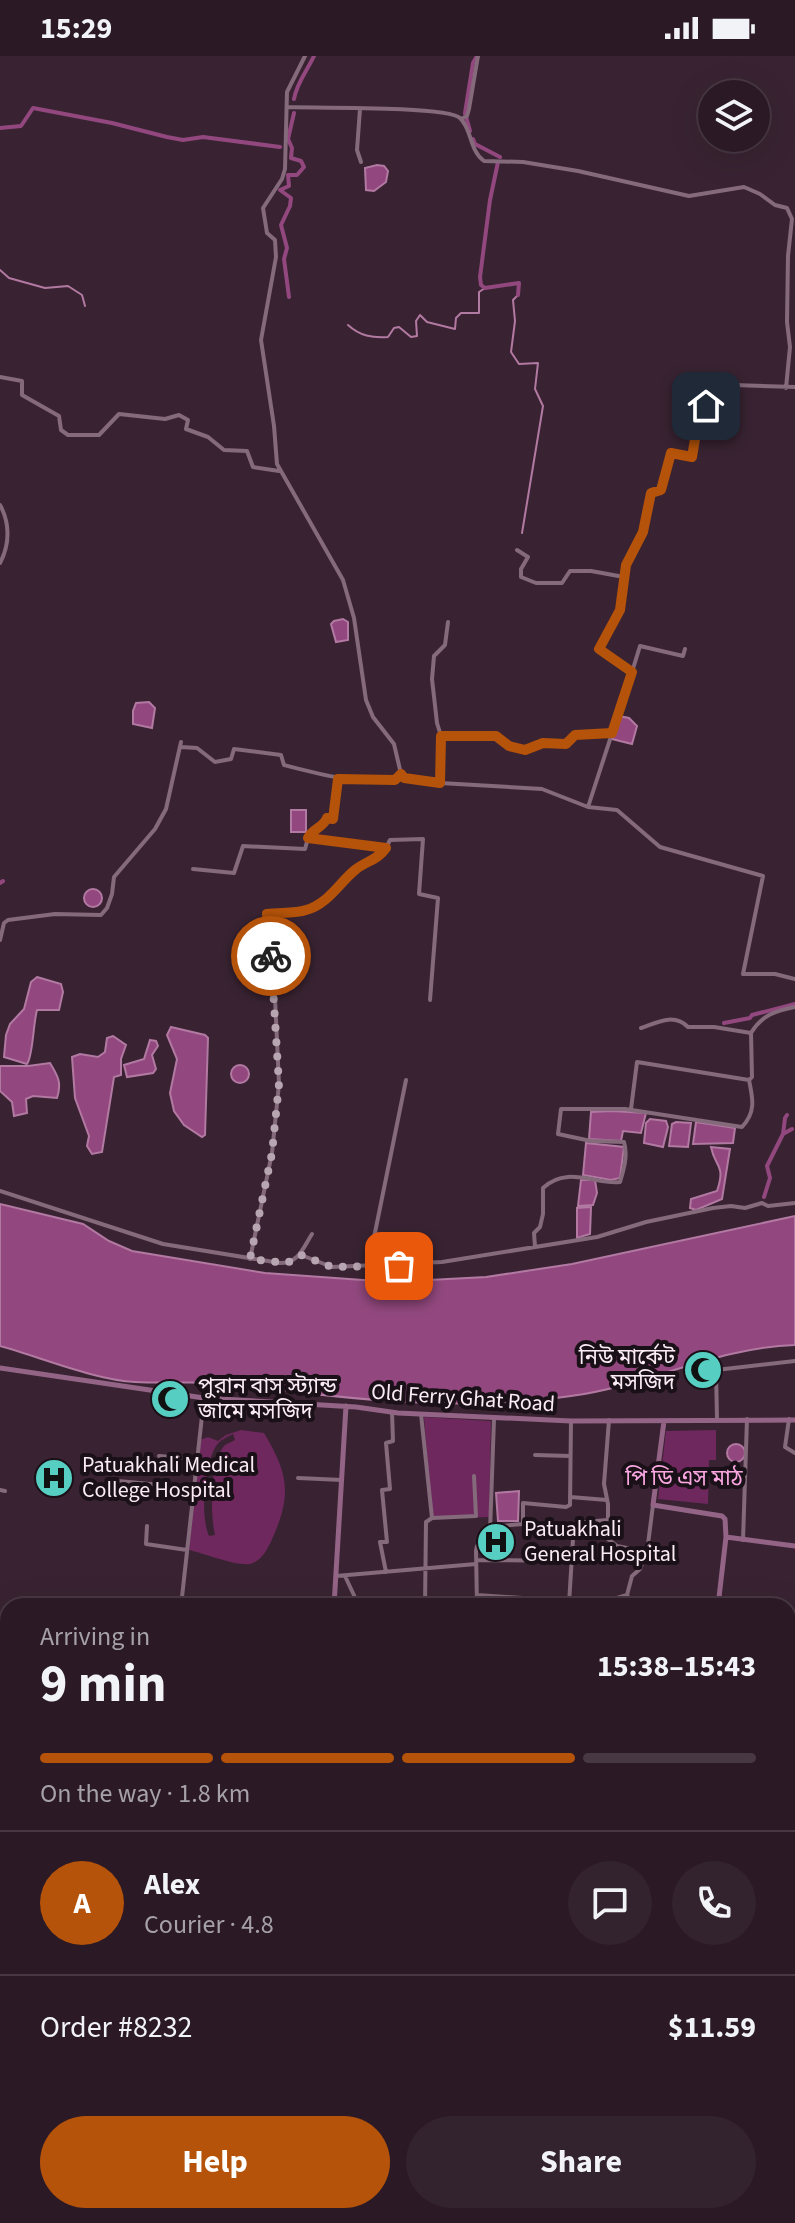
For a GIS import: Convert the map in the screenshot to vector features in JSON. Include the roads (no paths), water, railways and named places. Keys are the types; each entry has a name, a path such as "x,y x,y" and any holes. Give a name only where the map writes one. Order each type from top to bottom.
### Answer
{"street":[{"path":"305,56 289,85 285,169 263,208 267,233 275,240 276,257 261,340 277,464 343,580 354,618 366,700 373,717 394,744 401,774 404,778 440,783 542,789 588,807 617,810 660,847 763,876 743,974 775,974 795,979"},
{"path":"478,56 464,117 472,146 484,161 523,162 578,171 689,196 744,187 775,205 787,208 792,219 788,256 787,322 790,347 786,388"},
{"path":"287,107 407,109 464,117"},
{"path":"360,109 357,150 361,162"},
{"path":"0,377 22,381 22,395 59,416 61,430 66,434 99,435 119,414 165,419 179,415 188,420 186,429 208,437 224,450 247,451 253,467 281,472"},
{"path":"632,672 599,649 620,610 626,565 643,532 651,493 661,490 671,453 692,457 697,427 706,414 707,391 723,392 733,385 795,387"},
{"path":"0,505 7,517 8,533 0,563"},
{"path":"517,550 528,557 521,569 521,577 536,583 562,583 570,571 624,577"},
{"path":"440,783 441,736 432,679 434,656 445,645 448,622"},
{"path":"588,807 640,646 683,656 685,649"},
{"path":"441,736 496,736 509,746 525,750 543,743 566,744 575,735 612,733"},
{"path":"0,940 4,923 8,920 55,914 101,915 107,908 114,877 155,829 166,809 181,744 197,748 215,762 231,759 234,749 281,755 284,765 338,779 379,782 395,780 401,774"},
{"path":"193,869 234,873 243,846 305,849 310,833 323,825 327,818 333,819 338,779"},
{"path":"308,838 386,848"},
{"path":"250,1259 272,1153 279,1084 274,976 267,914 306,911 343,885 354,871 377,858 390,840 423,839 419,894 438,898 430,1000"},
{"path":"535,1247 534,1233 540,1227 543,1188 546,1184 567,1177 620,1182 623,1173 624,1142 591,1141 558,1134 561,1109 631,1109 742,1127 753,1110 749,1080 752,1077 751,1033 758,1020 766,1015 795,1007"},
{"path":"641,1028 670,1019 681,1020 688,1027 714,1027 751,1033"},
{"path":"631,1109 637,1062 749,1080"},
{"path":"368,1267 406,1080"},
{"path":"0,1191 163,1244 250,1259 287,1263 301,1255 312,1234"},
{"path":"301,1255 332,1267 442,1262 597,1237 654,1220 721,1207 795,1203"},
{"path":"717,1419 716,1370 795,1361"},
{"name":"Old Ferry Ghat Road","path":"0,1368 204,1398 494,1419 792,1420"},
{"path":"182,1598 204,1398"},
{"path":"335,1598 346,1406"},
{"path":"386,1572 380,1542 387,1542 382,1490 390,1489 386,1443 393,1441 392,1412"},
{"path":"421,1414 432,1518"},
{"path":"489,1560 494,1419"},
{"path":"743,1540 747,1419"},
{"path":"609,1420 604,1484 608,1500 608,1539 612,1543 647,1552"},
{"path":"792,1420 785,1447 795,1453"},
{"path":"490,1527 523,1524 523,1503 570,1505 571,1421"},
{"path":"629,1598 632,1576 640,1569 647,1552 664,1421"},
{"path":"535,1455 570,1456"},
{"path":"159,1456 197,1459"},
{"path":"425,1598 426,1522 432,1518 476,1516 474,1476"},
{"path":"298,1478 342,1480"},
{"path":"118,1481 193,1488"},
{"path":"570,1497 608,1500"},
{"path":"653,1505 722,1516 726,1522 726,1537 719,1598"},
{"path":"570,1598 574,1523 607,1520"},
{"path":"147,1526 146,1544 187,1550"},
{"path":"726,1537 795,1546"},
{"path":"490,1540 477,1546 477,1595 523,1598"},
{"path":"336,1576 489,1560 573,1561"},
{"path":"345,1576 355,1598"},
{"path":"617,1598 627,1595"}],"waterway":[{"path":"294,99 314,56"},
{"path":"470,131 465,113 473,63 477,56"},
{"path":"0,128 21,126 33,108 183,140 203,137 280,147"},
{"path":"289,297 284,259 287,248 281,225 291,198 280,190 289,186 288,175 297,175 304,167 301,161 291,158 292,148 288,139 294,113"},
{"path":"473,139 475,144 500,157"},
{"path":"498,162 490,200 481,285 485,288 519,283 518,295"},
{"path":"0,270 9,278 45,288 68,286 82,295 85,306"},
{"path":"348,325 362,334 377,337 388,337 394,328 399,327 411,337 417,336 416,321 420,315 427,322 455,329 456,318 461,313 479,313 479,292 485,288"},
{"path":"518,295 513,300 515,321 511,352 519,364 538,363 535,389 543,406 522,533"},
{"path":"724,1023 795,1004"},
{"path":"783,1134 787,1115"},
{"path":"764,1197 770,1178 767,1166 783,1134 792,1129"}],"place":[{"name":"নিউ মার্কেট মসজিদ","path":"703,1370"},
{"name":"পুরান বাস স্ট্যান্ড জামে মসজিদ","path":"170,1399"},
{"name":"Patuakhali Medical College Hospital","path":"54,1478"},
{"name":"Patuakhali General Hospital","path":"496,1542"}],"park label":[{"name":"পি ডি এস মাঠ","path":"684,1478"}]}
